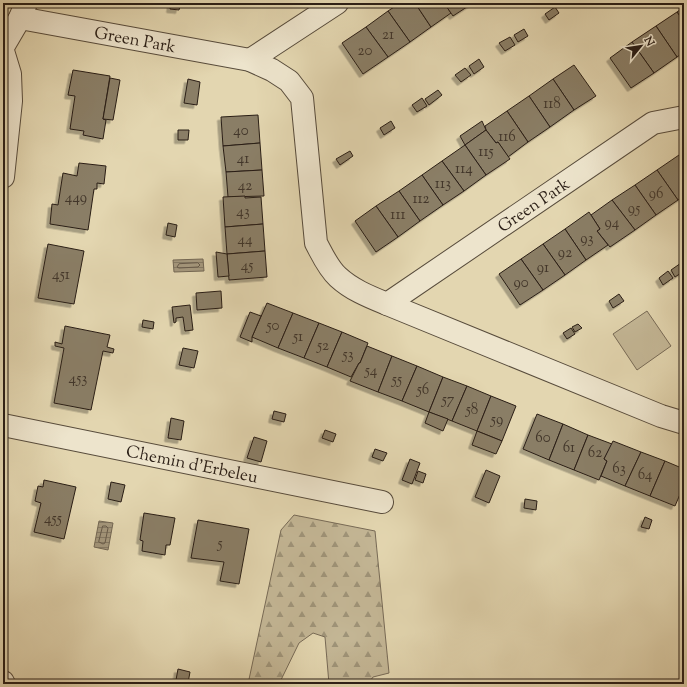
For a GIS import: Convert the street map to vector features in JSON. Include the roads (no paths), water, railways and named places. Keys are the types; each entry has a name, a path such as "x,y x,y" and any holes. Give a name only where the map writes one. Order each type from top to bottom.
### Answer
{"street":[{"path":"250,60 337,3"},
{"path":"3,47 23,10"},
{"name":"Green Park","path":"23,10 250,60 272,70 289,81 302,98 316,243 338,277 360,293 661,416 684,422"},
{"path":"3,51 10,74 11,101 3,177"},
{"name":"Green Park","path":"387,304 653,123 684,116"},
{"name":"Chemin d'Erbeleu","path":"3,425 382,502"}],"water":[{"path":"203,259 204,271 174,272 173,260"},
{"path":"99,521 113,523 108,550 94,547"}]}
